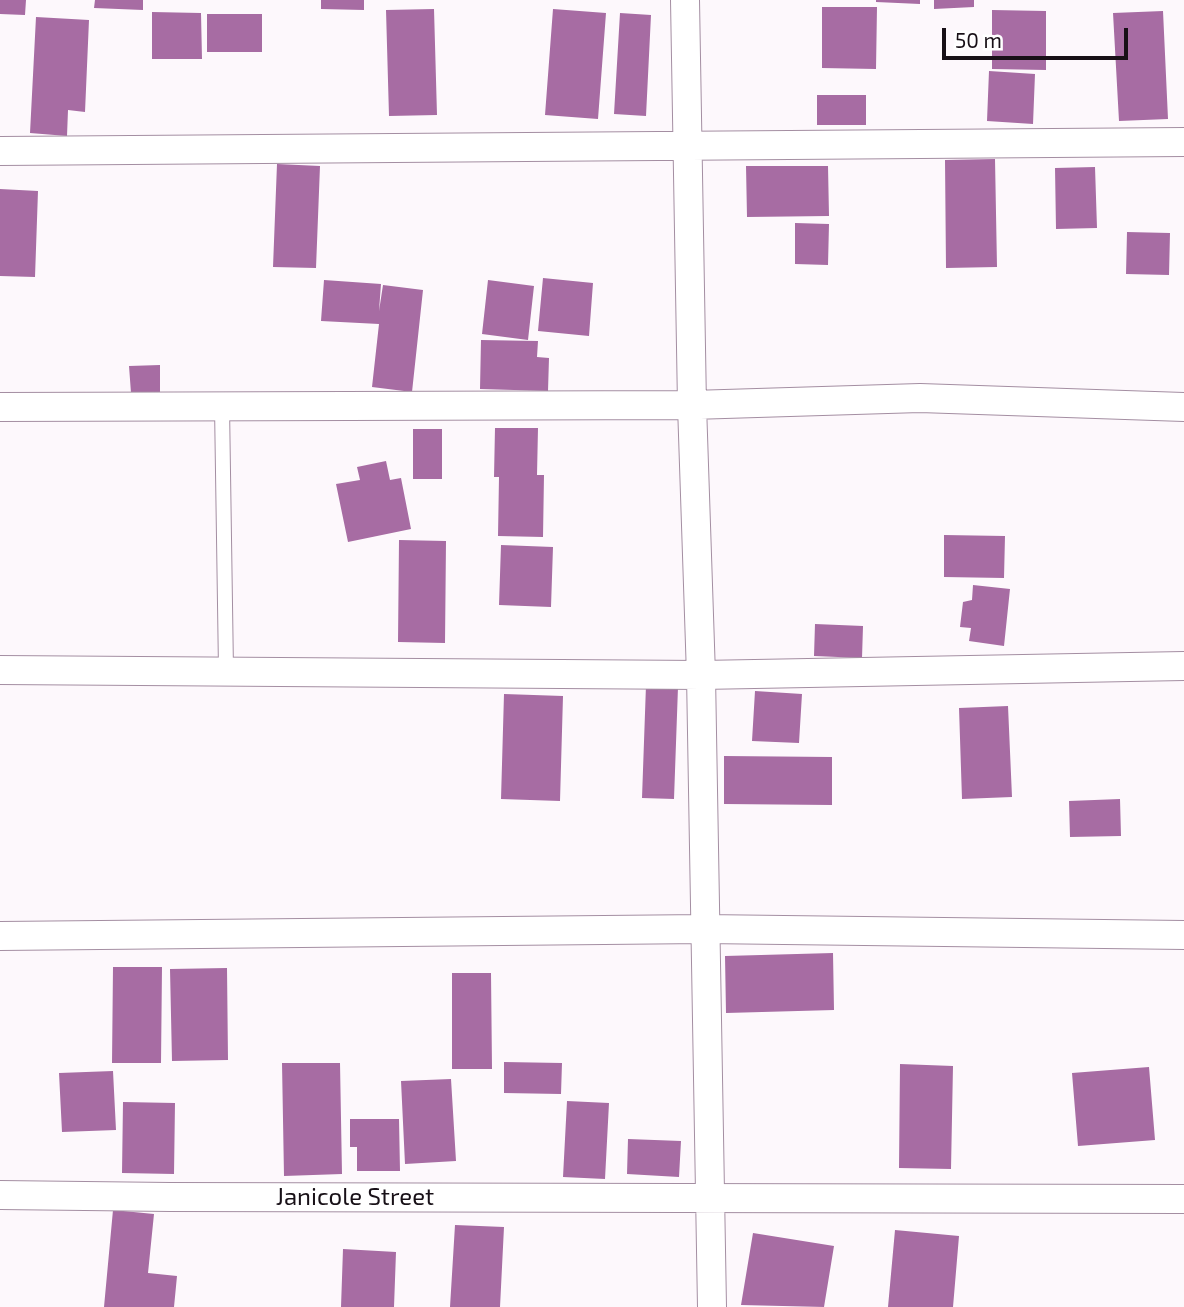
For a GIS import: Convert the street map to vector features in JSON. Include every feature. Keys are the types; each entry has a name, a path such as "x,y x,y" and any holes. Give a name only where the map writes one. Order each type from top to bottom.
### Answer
{"street":[{"path":"685,0 712,1307"},
{"path":"0,151 1184,142"},
{"path":"0,407 692,405 919,398 1184,407"},
{"path":"0,670 701,675 1184,666"},
{"path":"0,936 704,929 1184,935"},
{"name":"Janicole Street","path":"0,1195 1184,1199"}],"lane":[{"path":"222,406 226,670"}],"building":[{"path":"0,0 26,0 25,15 0,14"},
{"path":"95,0 143,0 143,10 94,8"},
{"path":"321,0 364,0 364,10 321,9"},
{"path":"920,0 920,4 876,2"},
{"path":"934,0 974,0 974,7 934,9"},
{"path":"822,7 877,7 876,69 822,68"},
{"path":"434,9 437,115 389,116 386,10"},
{"path":"553,9 606,13 598,119 545,115"},
{"path":"992,10 1046,11 1046,70 992,69"},
{"path":"1163,11 1168,119 1119,121 1113,13"},
{"path":"152,12 201,13 202,59 152,59"},
{"path":"620,13 651,15 646,116 614,114"},
{"path":"207,14 262,14 262,52 207,52"},
{"path":"36,17 89,20 85,112 68,110 67,136 30,133"},
{"path":"989,71 1035,74 1033,124 987,121"},
{"path":"817,95 866,95 866,125 817,125"},
{"path":"995,159 997,267 946,268 945,160"},
{"path":"277,164 320,166 316,268 273,267"},
{"path":"746,166 828,166 829,216 747,217"},
{"path":"1095,167 1097,228 1056,229 1055,168"},
{"path":"0,189 38,191 35,277 0,276"},
{"path":"795,223 829,224 828,265 795,264"},
{"path":"1127,232 1170,233 1169,275 1126,274"},
{"path":"543,278 593,283 589,336 538,331"},
{"path":"324,280 381,284 379,311 383,285 423,290 412,392 372,387 379,324 321,321"},
{"path":"488,280 534,286 528,340 482,334"},
{"path":"481,340 538,341 537,357 549,358 548,391 480,389"},
{"path":"160,365 160,393 131,393 129,366"},
{"path":"495,428 538,428 537,475 544,475 543,537 498,536 499,477 494,477"},
{"path":"413,429 442,429 442,479 413,479"},
{"path":"386,461 390,480 401,478 411,529 348,542 336,484 360,480 357,467"},
{"path":"944,535 1005,536 1004,578 944,577"},
{"path":"399,540 446,541 445,643 398,642"},
{"path":"501,545 553,547 551,607 499,605"},
{"path":"973,585 1010,589 1004,646 969,641 971,628 960,627 963,602 972,600"},
{"path":"815,624 863,626 862,658 814,656"},
{"path":"646,685 678,687 674,799 642,798"},
{"path":"755,691 802,694 799,743 752,741"},
{"path":"504,694 563,696 560,801 501,799"},
{"path":"1008,706 1012,797 962,799 959,708"},
{"path":"724,756 832,757 832,805 724,804"},
{"path":"1120,799 1121,836 1070,837 1069,801"},
{"path":"833,953 834,1010 726,1013 725,956"},
{"path":"113,967 162,967 161,1063 112,1063"},
{"path":"227,968 228,1060 172,1061 170,969"},
{"path":"452,973 491,973 492,1069 452,1069"},
{"path":"504,1062 562,1063 561,1094 504,1093"},
{"path":"282,1063 340,1063 342,1174 284,1176"},
{"path":"900,1064 953,1066 951,1169 899,1168"},
{"path":"1149,1067 1155,1140 1078,1146 1072,1073"},
{"path":"113,1071 116,1130 62,1132 59,1073"},
{"path":"451,1079 456,1161 405,1164 401,1081"},
{"path":"567,1101 609,1103 605,1179 563,1177"},
{"path":"123,1102 175,1103 174,1174 122,1173"},
{"path":"350,1119 399,1119 400,1171 357,1171 357,1147 350,1147"},
{"path":"628,1139 681,1141 679,1177 627,1174"},
{"path":"113,1210 154,1214 148,1273 177,1276 174,1307 104,1307"},
{"path":"455,1225 504,1227 500,1307 450,1307"},
{"path":"895,1230 959,1236 953,1307 888,1307"},
{"path":"753,1233 834,1246 824,1307 741,1305"},
{"path":"343,1249 396,1252 394,1307 341,1307"}]}
